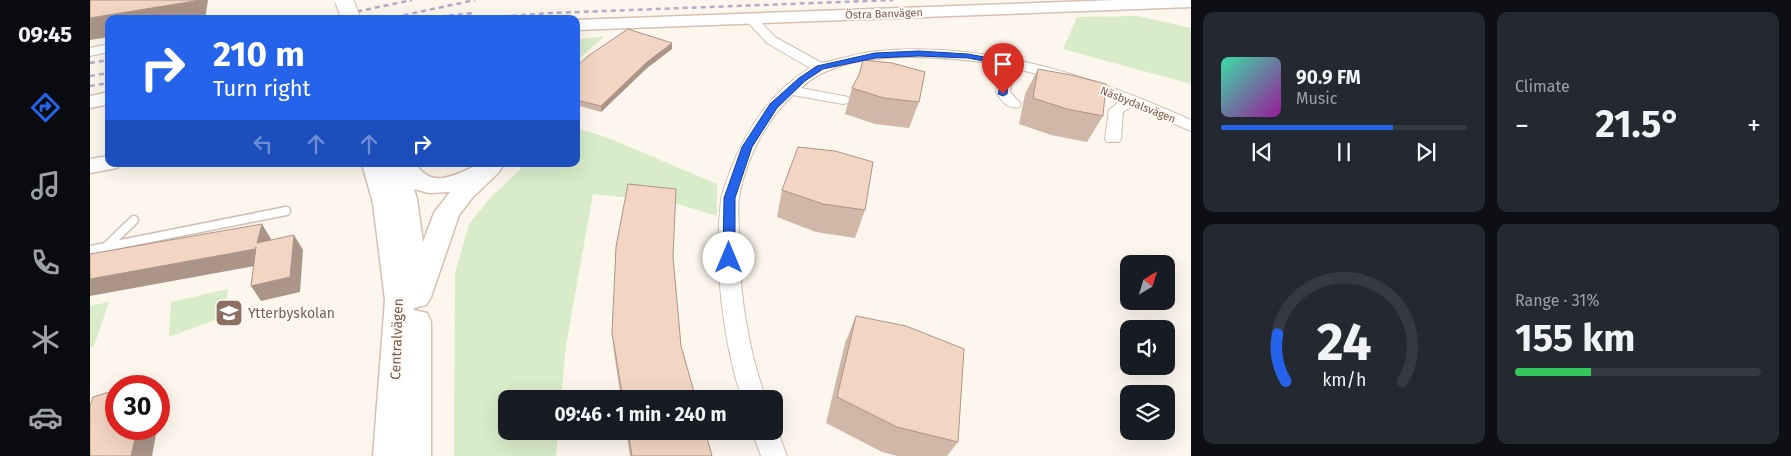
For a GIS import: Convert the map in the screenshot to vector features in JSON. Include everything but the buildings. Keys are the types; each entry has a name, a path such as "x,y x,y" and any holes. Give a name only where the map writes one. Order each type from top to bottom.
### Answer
{"street":[{"path":"331,0 337,15"},
{"path":"344,0 350,15"},
{"name":"Östra Banvägen","path":"580,25 1191,2"},
{"path":"751,18 771,40 820,68"},
{"path":"90,52 105,49"},
{"name":"Näsbydalsvägen","path":"751,390 742,364 729,277 730,198 747,147 773,106 790,90 820,68 875,55 919,53 968,56 1049,71 1131,100 1191,126"},
{"path":"1008,64 1003,94 1014,104"},
{"path":"790,90 843,100"},
{"path":"90,102 105,99"},
{"path":"1112,139 1116,110 1131,100"},
{"path":"90,166 105,164"},
{"name":"Centralvägen","path":"375,167 386,203 400,300 391,456"},
{"name":"Centralvägen","path":"395,167 405,199 416,297 413,456"},
{"path":"406,167 413,178 430,185 455,185 490,167"},
{"path":"416,297 447,213 464,192 491,167"},
{"path":"768,440 774,456"}],"lane":[{"path":"90,250 286,211"},
{"path":"106,247 134,220"}],"green space":[{"path":"1138,16 1191,28 1191,84 1063,49 1077,17"},
{"path":"605,36 580,58 580,39"},
{"path":"580,129 606,137 717,184 717,216 674,203 593,194 566,345 562,390 498,390 498,440 557,440 556,456 454,456 455,273 469,224 491,197 520,170 520,167 580,167"},
{"path":"228,289 225,316 169,337 171,302"},
{"path":"109,302 94,346 90,348 90,306"}],"railway":[{"path":"341,15 412,0"},
{"path":"405,15 475,0"},
{"path":"524,15 893,0"},
{"path":"454,15 475,13"},
{"path":"90,63 105,61"},
{"path":"90,76 105,74"},
{"path":"90,86 105,84"}],"place":[{"name":"Ytterbyskolan","path":"229,313"}],"route":[{"path":"729,258 730,198 747,147 773,106 802,79 820,68 875,55 919,53 968,56 1008,64 1003,94"}]}
